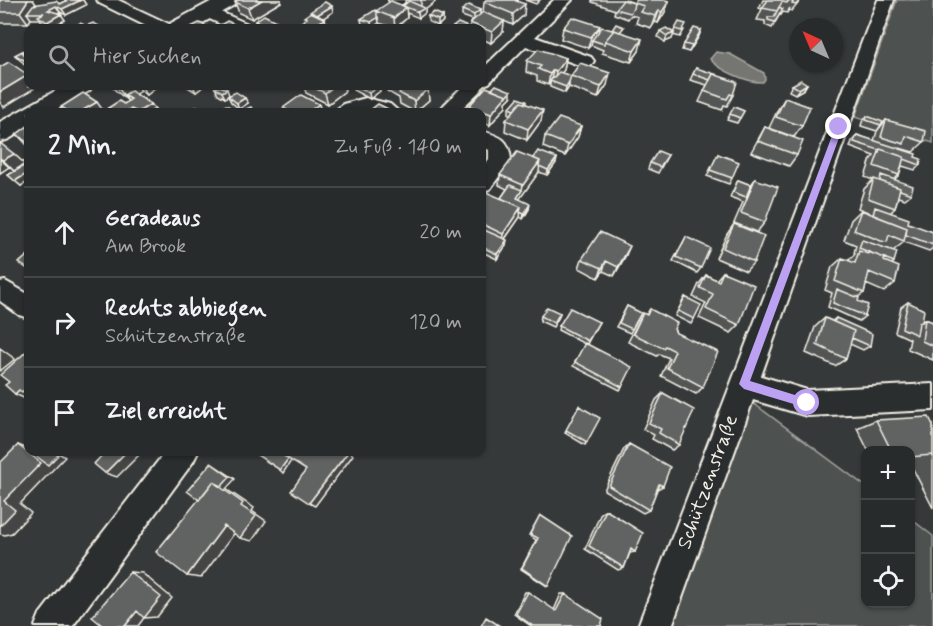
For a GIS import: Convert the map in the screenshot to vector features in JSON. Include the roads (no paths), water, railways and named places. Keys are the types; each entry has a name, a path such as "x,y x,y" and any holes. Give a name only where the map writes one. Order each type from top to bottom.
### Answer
{"main road":[{"path":"186,24 229,0"},
{"path":"42,108 74,90"},
{"path":"0,133 24,118"}],"street":[{"path":"105,0 155,24"},
{"path":"486,75 564,0"},
{"name":"Schützenstraße","path":"655,626 886,0"},
{"path":"209,12 234,24"},
{"path":"523,39 585,62"},
{"path":"451,108 470,90"},
{"path":"350,108 357,104 373,104 381,108"},
{"path":"486,140 499,146 500,160 486,178"},
{"path":"5,291 24,304"},
{"path":"744,384 807,403 933,397"},
{"path":"52,626 180,456"}]}
